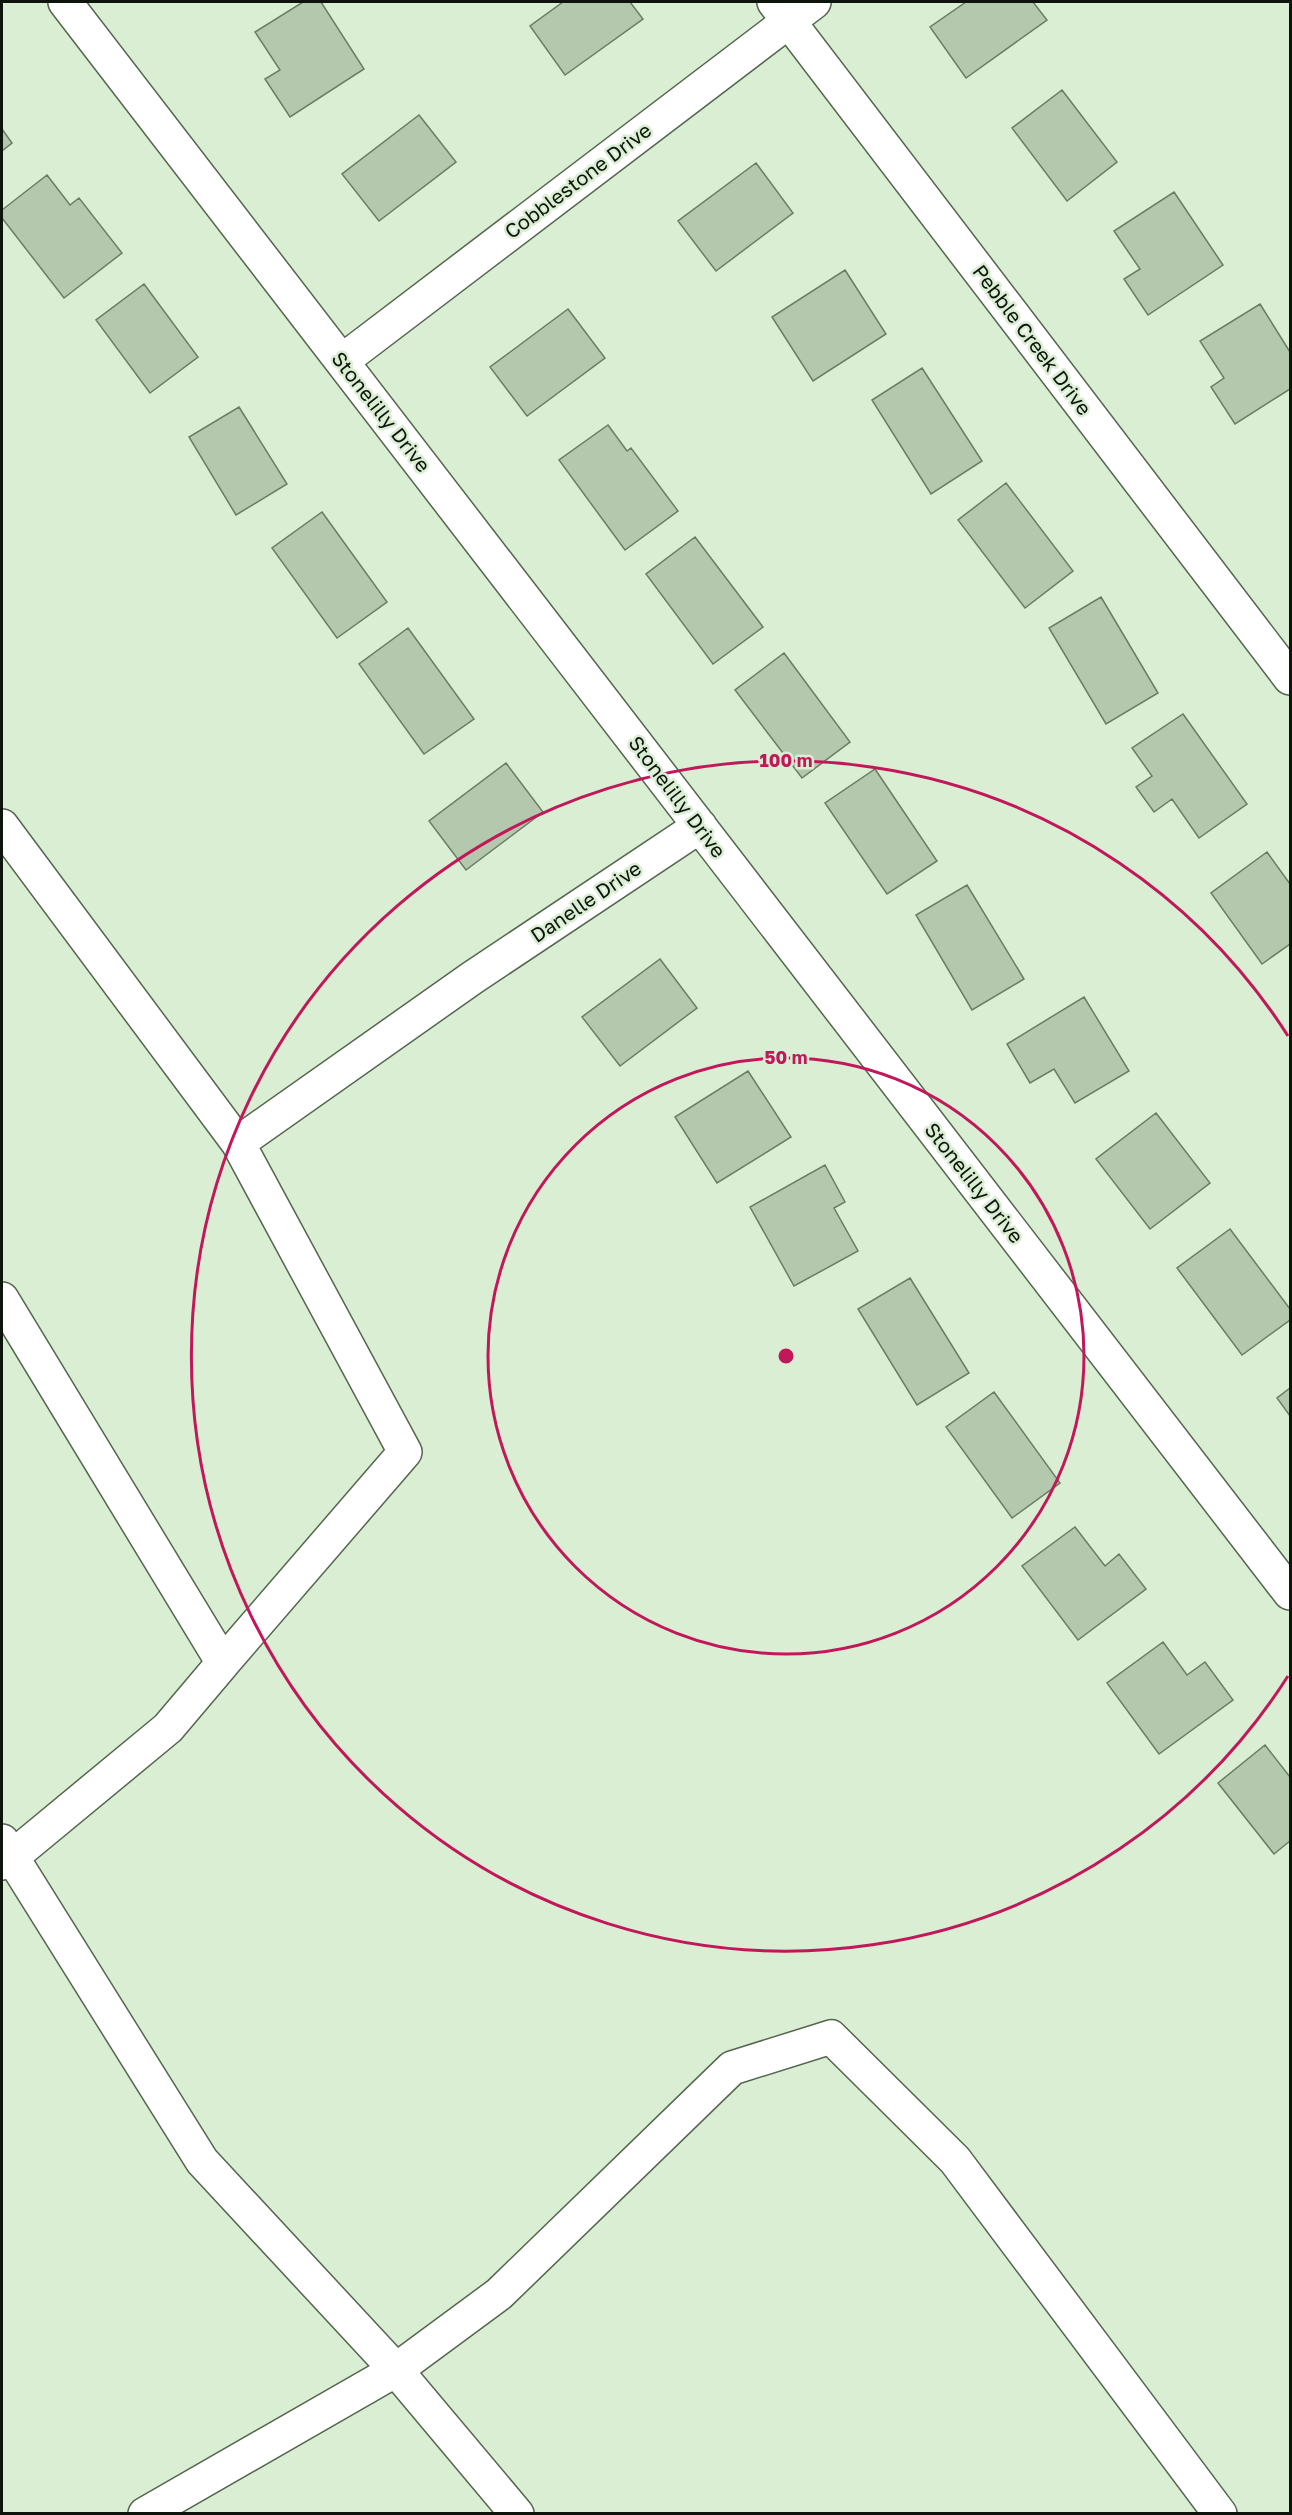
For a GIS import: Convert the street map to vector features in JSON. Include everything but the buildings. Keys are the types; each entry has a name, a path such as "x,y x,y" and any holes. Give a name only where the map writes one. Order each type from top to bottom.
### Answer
{"street":[{"name":"Stonelilly Drive","path":"64,2 1288,1585"},
{"name":"Cobblestone Drive","path":"342,361 781,12 814,2"},
{"name":"Pebble Creek Drive","path":"781,12 1290,678"},
{"path":"2,826 238,1143 405,1452 168,1728 5,1854 202,2161 396,2370 517,2514"},
{"name":"Danelle Drive","path":"238,1143 472,978 700,826"},
{"path":"2,1299 223,1663"},
{"path":"145,2514 396,2370 499,2294 732,2068 831,2037 955,2160 1220,2514"}]}
